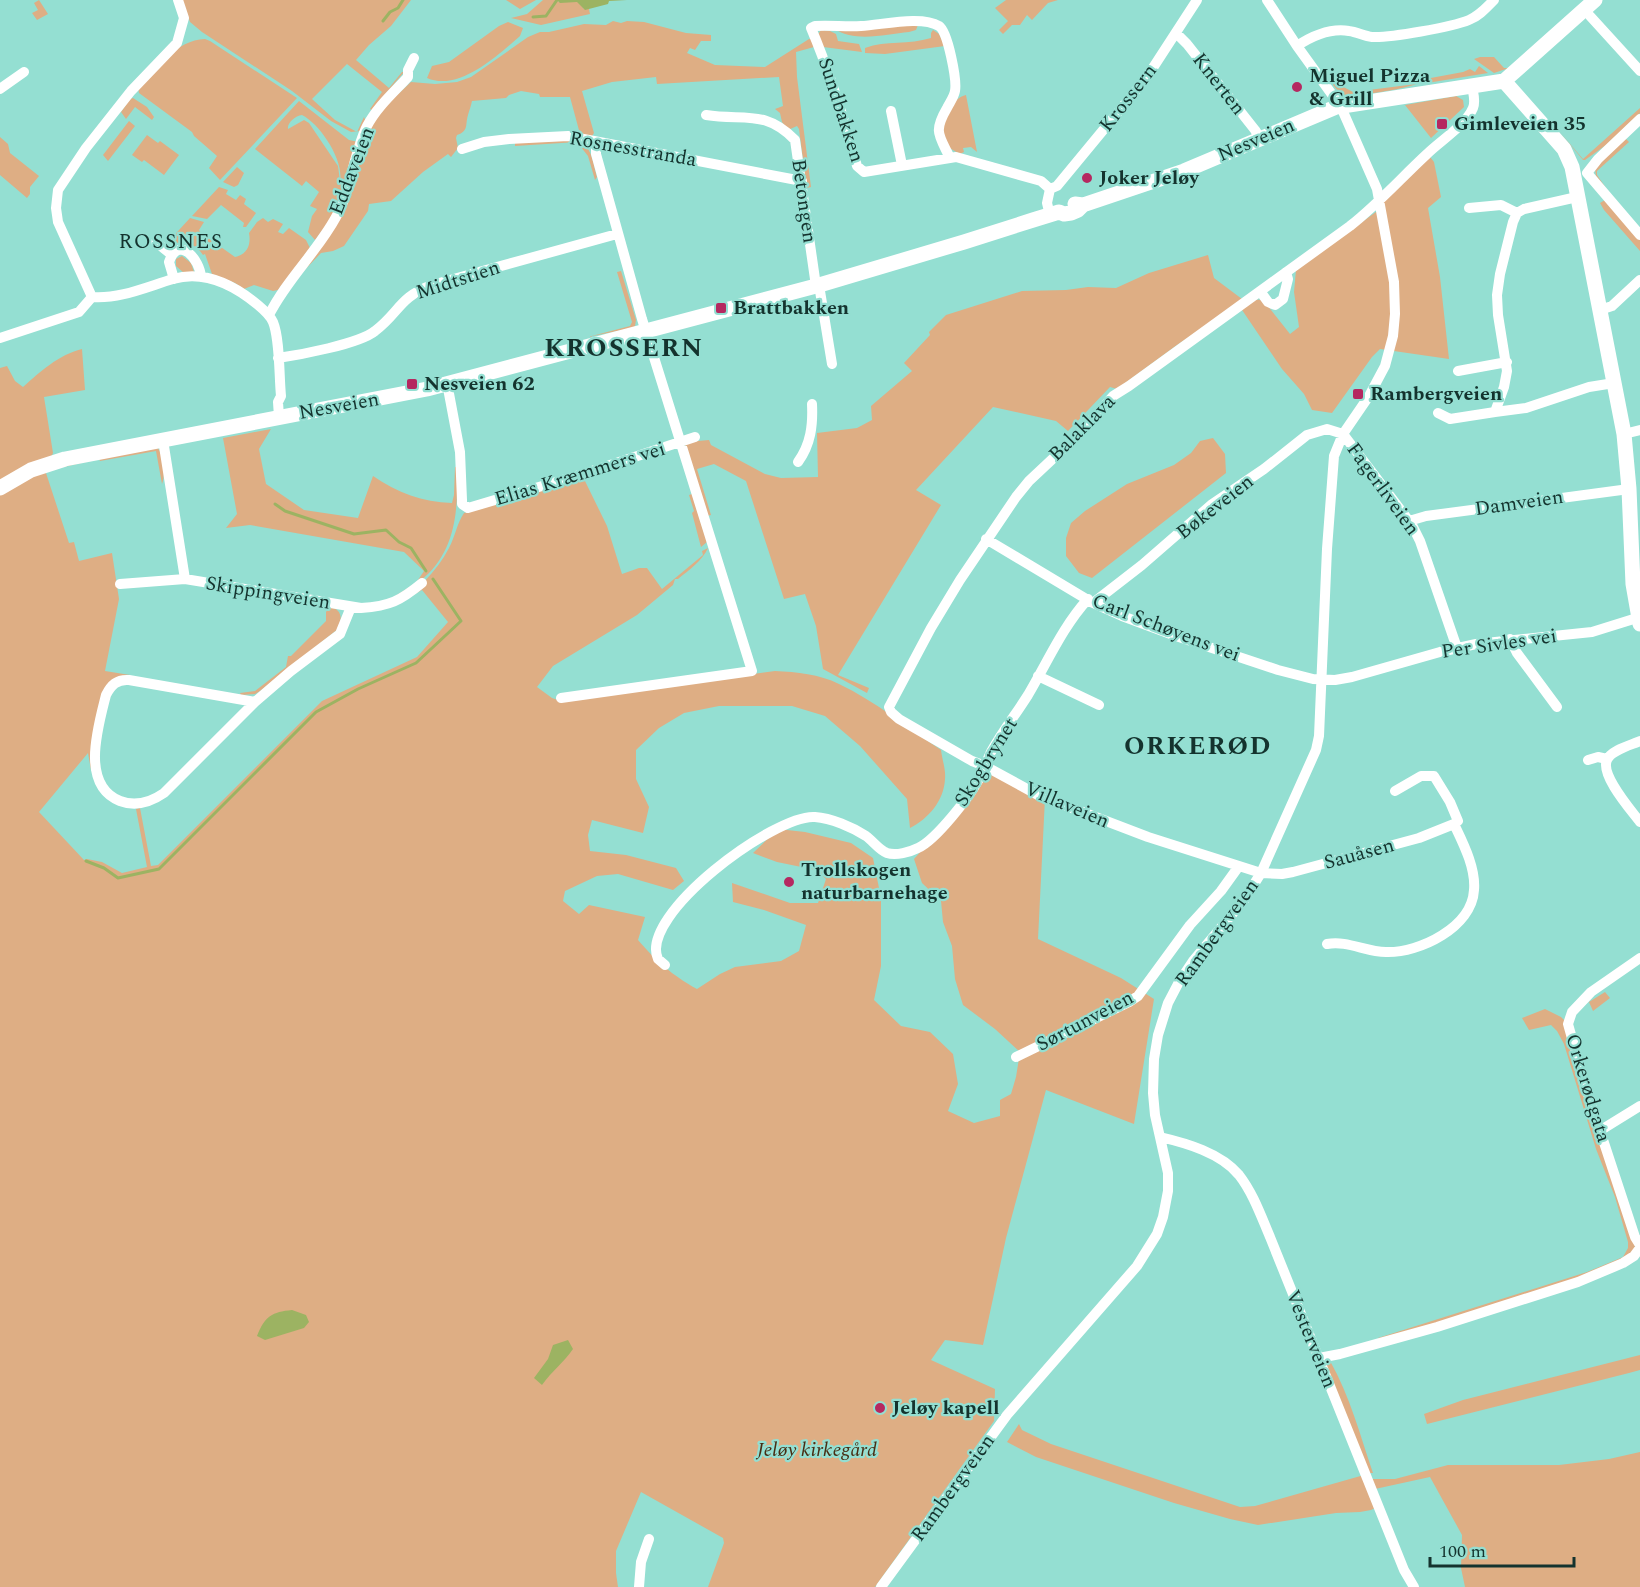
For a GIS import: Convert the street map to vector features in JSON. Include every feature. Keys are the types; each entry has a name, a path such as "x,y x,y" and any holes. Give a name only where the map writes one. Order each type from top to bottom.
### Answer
{"main road":[{"path":"1596,0 1504,81 1564,149 1572,167 1614,382 1633,496 1634,584 1639,620"},
{"name":"Nesveien","path":"0,488 31,470 57,461 360,403 447,383 817,285 1054,214 1075,203 1083,205 1185,171 1257,134 1322,112 1504,81"}],"street":[{"path":"92,297 58,222 56,208 58,190 86,148 131,91 179,39 184,18 178,0"},
{"name":"Krossern","path":"1050,189 1057,186 1147,77 1197,0"},
{"name":"Rambergveien","path":"880,1587 1007,1415 1149,1250 1163,1217 1168,1191 1168,1173 1154,1104 1153,1071 1158,1035 1168,1004 1193,961 1244,900 1261,873 1316,750 1319,736 1331,475 1334,456 1343,434 1369,396 1385,366 1393,336 1394,282 1375,184 1341,107 1267,0"},
{"path":"1297,46 1318,35 1334,31 1350,31 1372,37 1451,25 1474,18 1494,0"},
{"path":"1590,16 1640,70"},
{"name":"Sundbakken","path":"950,158 940,139 938,127 954,96 955,87 950,47 946,34 937,25 908,22 811,28 820,49 858,168 864,172 950,158 971,160 1009,174 1041,182 1050,189"},
{"name":"Knerten","path":"1176,33 1257,134"},
{"name":"Eddaveien","path":"269,315 283,289 305,264 328,230 346,195 368,126 385,101 408,76 408,70 414,58"},
{"path":"0,89 24,72"},
{"name":"Balaklava","path":"889,706 931,628 986,539 1029,481 1077,436 1118,392 1350,226 1467,118 1474,106 1472,86"},
{"path":"891,111 902,165"},
{"name":"Betongen","path":"706,115 765,119 779,126 795,140 817,285"},
{"path":"1640,119 1592,165 1587,173 1640,235"},
{"name":"Rosnesstranda","path":"462,149 484,142 568,136 802,181"},
{"path":"561,698 752,671 617,234 596,154 596,142"},
{"path":"1050,189 1047,203 1054,214"},
{"path":"1495,411 1504,387 1507,362 1502,344 1497,294 1505,249 1517,213 1524,209 1577,197"},
{"path":"1469,208 1501,205 1517,213"},
{"name":"Midtstien","path":"278,358 371,334 404,300 424,288 617,234"},
{"path":"156,242 172,255"},
{"path":"174,279 169,262 172,255 180,250 190,253 198,264 201,277"},
{"path":"1260,291 1268,302 1275,305 1283,299 1288,279 1286,272"},
{"path":"92,297 109,298 174,279 201,277 235,288 269,315 274,326 281,396 286,402 284,416"},
{"path":"1600,310 1612,306 1640,279"},
{"path":"817,285 832,364"},
{"path":"0,338 79,312 92,297"},
{"path":"1458,371 1507,362"},
{"path":"1438,413 1450,419 1526,408 1589,387 1614,382"},
{"name":"Elias Kræmmers vei","path":"447,383 460,453 462,500 465,506 471,508 696,437"},
{"path":"798,462 808,445 812,428 812,404"},
{"name":"Bøkeveien","path":"1091,601 1142,565 1211,505 1264,469 1307,435 1327,429 1343,434"},
{"path":"1623,434 1640,430"},
{"name":"Fagerliveien","path":"1343,434 1409,521 1420,541 1457,648"},
{"name":"Skippingveien","path":"163,440 184,579"},
{"name":"Damveien","path":"1409,521 1426,516 1633,496"},
{"name":"Carl Schøyens vei","path":"986,539 1091,601 1176,636 1255,663 1306,678 1322,679"},
{"name":"Skippingveien","path":"120,584 184,579 351,608 380,607 390,604 404,598 422,582"},
{"name":"Skogbrynet","path":"665,965 658,959 655,947 659,932 682,900 707,876 740,851 778,828 807,817 829,819 865,836 887,853 895,854 915,850 929,841 963,802 980,777 996,744 1070,624 1091,601"},
{"name":"Skippingveien","path":"255,702 129,680 118,681 106,695 95,754 94,766 100,784 109,794 121,801 138,804 155,799 164,793 255,702 340,634 351,608"},
{"name":"Per Sivles vei","path":"1322,679 1335,680 1353,677 1457,648 1510,639 1592,632 1639,620"},
{"path":"1510,639 1517,653 1557,707"},
{"path":"1038,676 1099,705"},
{"name":"Villaveien","path":"889,706 891,712 899,719 972,761 1038,795 1098,819 1261,873"},
{"path":"1607,759 1618,750 1640,741"},
{"path":"1588,760 1598,757 1607,759"},
{"path":"1607,759 1609,778 1640,822"},
{"path":"1327,944 1342,943 1378,951 1395,952 1424,945 1443,935 1470,905 1474,886 1464,846 1454,824 1458,821 1434,776 1421,776 1395,791"},
{"name":"Sauåsen","path":"1261,873 1293,872 1419,838 1454,824"},
{"name":"Sørtunveien","path":"1016,1057 1138,996 1190,925 1221,891 1239,866"},
{"name":"Orkerødgata","path":"1640,958 1591,992 1580,1002 1569,1018 1569,1034 1635,1237 1640,1246"},
{"path":"1601,1130 1640,1106"},
{"name":"Vesterveien","path":"1160,1137 1206,1151 1233,1168 1251,1194 1404,1570 1414,1587"},
{"path":"1319,1358 1437,1327 1586,1279 1623,1263 1634,1256 1640,1246"},
{"path":"639,1587 641,1562 650,1539"}],"green space":[{"path":"39,0 48,14 37,20 32,13 38,10 34,3"},
{"path":"182,0 411,0 391,26 356,60 389,88 404,72 372,110 370,109 382,92 347,64 312,99 335,120 356,131 351,132 331,121 292,91 202,32 190,22"},
{"path":"506,0 536,0 520,9"},
{"path":"543,0 559,2 578,0 584,9 589,9 590,14 541,25 511,18 527,14"},
{"path":"1006,0 1058,0 1048,3 1032,20 1027,15 1020,25 1012,25 1003,34 999,30 1008,21 995,8"},
{"path":"613,21 644,22 686,33 711,35 711,41 701,41 695,50 690,48 687,53 715,65 765,67 811,39 814,47 796,52 811,187 807,188 799,129 797,126 788,130 782,122 780,113 775,109 783,106 779,77 657,84 656,77 612,82 582,91 594,133 592,136 580,134 570,97 540,97 539,94 521,91 506,98 472,101 466,127 457,135 458,148 451,157 448,154 423,172 391,201 369,204 368,211 344,246 321,253 296,279 331,232 363,142 379,112 411,82 435,84 457,82 471,77 528,37 540,32 584,24 606,25"},
{"path":"508,22 523,28 520,36 501,53 465,76 439,81 427,78 432,66 449,62"},
{"path":"918,25 916,30 909,32 861,37 835,29"},
{"path":"821,30 836,34 838,41 859,44 862,52 823,47 818,34"},
{"path":"933,30 939,34 945,46 885,54 865,53 865,48 873,46 931,38"},
{"path":"205,39 297,98 220,180 209,168 217,156 192,132 139,93 138,87 176,50 185,44"},
{"path":"1494,57 1504,68 1509,68 1494,73 1474,59"},
{"path":"1479,66 1488,73 1427,83 1420,80 1470,69 1475,72"},
{"path":"1334,82 1353,92 1416,84 1349,96 1339,92 1333,85"},
{"path":"966,95 977,152 971,147 963,148 964,152 960,154 946,144 943,128 950,107"},
{"path":"1456,96 1463,100 1464,107 1431,138 1405,105"},
{"path":"133,98 147,107 154,117 152,120 135,107 126,119 121,112"},
{"path":"299,101 349,140 359,142 337,211 315,240 308,232 312,216 317,209 310,206 319,192 306,181 302,186 255,149","holes":["302,115 323,134 334,153 338,163 340,181 338,166 309,123 304,120 288,129 290,122 297,117"]},
{"path":"1640,108 1640,113 1606,145 1585,160 1583,160 1559,131 1583,159"},
{"path":"364,117 366,122 360,131 357,131"},
{"path":"129,121 135,126 108,161 103,155"},
{"path":"147,135 158,143 160,141 179,155 164,175 144,160 142,162 132,155"},
{"path":"0,137 8,144 10,153 39,176 30,187 30,194 27,198 0,175"},
{"path":"1625,138 1629,142 1597,171 1597,175 1608,191 1596,176 1595,168"},
{"path":"578,141 584,144 587,148 597,177 595,180 588,156 577,142 515,146 515,142"},
{"path":"1427,153 1434,162 1441,197 1428,208 1440,277 1449,359 1380,349 1332,413 1312,410 1304,394 1282,369 1238,304 1117,389 1110,387 1068,431 1056,421 993,407 916,490 941,505 838,675 869,688 867,693 823,669 816,626 805,594 784,599 746,481 714,464 697,469 711,515 707,516 685,444 687,442 709,440 711,445 765,474 781,478 818,477 817,433 857,428 872,420 871,406 912,371 904,363 946,315 1022,291 1088,287 1116,288 1149,273 1208,255 1214,278 1242,299 1263,300 1290,334 1299,327 1294,292 1296,270 1380,209 1379,200"},
{"path":"237,167 244,173 238,185 234,187 223,182"},
{"path":"219,187 228,190 226,194 236,200 240,195 246,199 244,204 256,213 246,227 243,227 244,223 221,205 207,219 192,216"},
{"path":"1605,200 1640,240 1640,251 1604,210 1600,203"},
{"path":"190,218 204,222 199,230 201,233 235,257 246,251 249,245 249,233 263,218 268,222 273,219 283,224 278,232 283,234 289,228 306,240 310,248 278,290 273,291 254,285 244,289 212,274 205,254 203,255 192,245 169,244 168,242"},
{"path":"182,256 191,263 194,272 184,273 176,266 176,259"},
{"path":"621,271 636,320 635,326 588,337 630,326 632,322 617,272"},
{"name":"Jeløy kirkegård","path":"82,349 85,390 44,397 53,453 45,470 69,543 74,542 79,561 112,553 119,599 105,671 130,675 114,679 91,770 88,753 39,812 84,860 102,862 122,873 147,867 136,809 140,808 151,866 158,865 322,701 417,657 448,622 422,590 394,606 432,573 449,548 464,513 584,479 607,526 622,574 639,568 647,568 662,589 703,555 702,551 708,548 702,557 695,565 675,579 673,585 637,615 553,666 537,687 558,700 775,671 816,676 839,684 865,698 941,750 945,776 942,795 934,808 923,820 910,828 907,799 860,746 825,716 792,706 719,706 684,713 659,728 636,750 636,779 649,807 643,833 592,820 588,835 590,851 626,855 676,868 684,881 673,890 618,874 597,876 565,891 563,901 579,914 589,905 645,917 638,940 665,967 697,989 735,967 781,961 799,951 806,925 733,902 732,883 790,903 818,903 826,879 816,870 777,862 753,853 778,829 805,832 851,843 873,858 881,898 881,966 874,1000 901,1026 930,1032 953,1054 958,1084 948,1111 974,1123 1000,1116 1000,1100 1011,1094 1020,1052 995,1029 963,1005 955,979 952,946 943,922 941,901 922,883 914,859 990,773 1045,798 1038,939 1121,978 1154,999 1134,1124 1046,1090 1006,1238 983,1345 945,1340 931,1360 995,1389 994,1421 875,1587 708,1587 724,1543 723,1538 641,1492 616,1551 618,1587 0,1587 0,368 7,366 15,381 23,387 57,360"},
{"path":"271,429 259,449 266,484 304,510 358,518 373,476 411,496 452,503 455,467 457,467 457,498 453,529 442,557 417,584 392,598 416,583 424,571 404,552 250,525 226,528 237,514 223,438"},
{"path":"1213,438 1225,454 1226,473 1092,578 1079,573 1066,556 1066,538 1071,523 1085,511 1127,484 1174,465 1191,453 1200,441"},
{"path":"157,447 164,465 162,484 156,451 100,461 99,459 59,468 87,459"},
{"path":"692,494 707,542 701,547 692,513 694,511 689,495"},
{"path":"329,607 339,612 338,629 260,691 255,694 241,695 240,693 255,691 286,667 288,656 291,656 326,621 326,612"},
{"path":"1605,992 1610,998 1593,1011 1589,1002"},
{"path":"1545,1009 1565,1021 1635,1246 1634,1252 1598,1272 1380,1341 1378,1338 1587,1272 1623,1257 1628,1248 1615,1197 1596,1149 1564,1044 1551,1025 1529,1030 1522,1018"},
{"path":"1640,1355 1640,1370 1427,1424 1424,1414 1463,1400"},
{"path":"1330,1361 1343,1388 1373,1473 1368,1473 1325,1364"},
{"path":"1019,1424 1022,1430 1051,1444 1240,1507 1255,1506 1364,1475 1375,1508 1360,1512 1336,1513 1258,1525 1230,1519 1174,1503 1036,1457 1007,1442"},
{"path":"1640,1452 1640,1587 1465,1587 1461,1568 1462,1535 1430,1477 1375,1489 1371,1479 1395,1479 1448,1465 1559,1465 1609,1459"}],"shaded area":[{"path":"557,0 627,0 609,1 608,4 585,10 577,2 560,3"},
{"path":"292,1310 306,1315 309,1322 304,1328 265,1340 257,1336 270,1316"},
{"path":"568,1340 573,1349 542,1385 534,1378 548,1359 553,1345"}],"waterway":[{"path":"383,21 390,12 398,8 403,0"},
{"path":"533,17 546,16 557,0"},
{"path":"275,504 285,511 354,534 386,530 399,542 411,548 426,571"},
{"path":"86,861 104,868 118,878 159,869 316,712 358,689 416,663 461,621 433,579"}],"place":[{"name":"Miguel Pizza & Grill","path":"1297,87"},
{"name":"Gimleveien 35","path":"1442,124"},
{"name":"Joker Jeløy","path":"1087,178"},
{"name":"Brattbakken","path":"721,308"},
{"name":"Nesveien 62","path":"412,384"},
{"name":"Rambergveien","path":"1358,394"},
{"name":"Trollskogen naturbarnehage","path":"789,882"},
{"name":"Jeløy kapell","path":"880,1408"}],"district":[{"name":"ROSSNES","path":"171,242"},
{"name":"KROSSERN","path":"624,348"},
{"name":"ORKERØD","path":"1198,746"}]}
